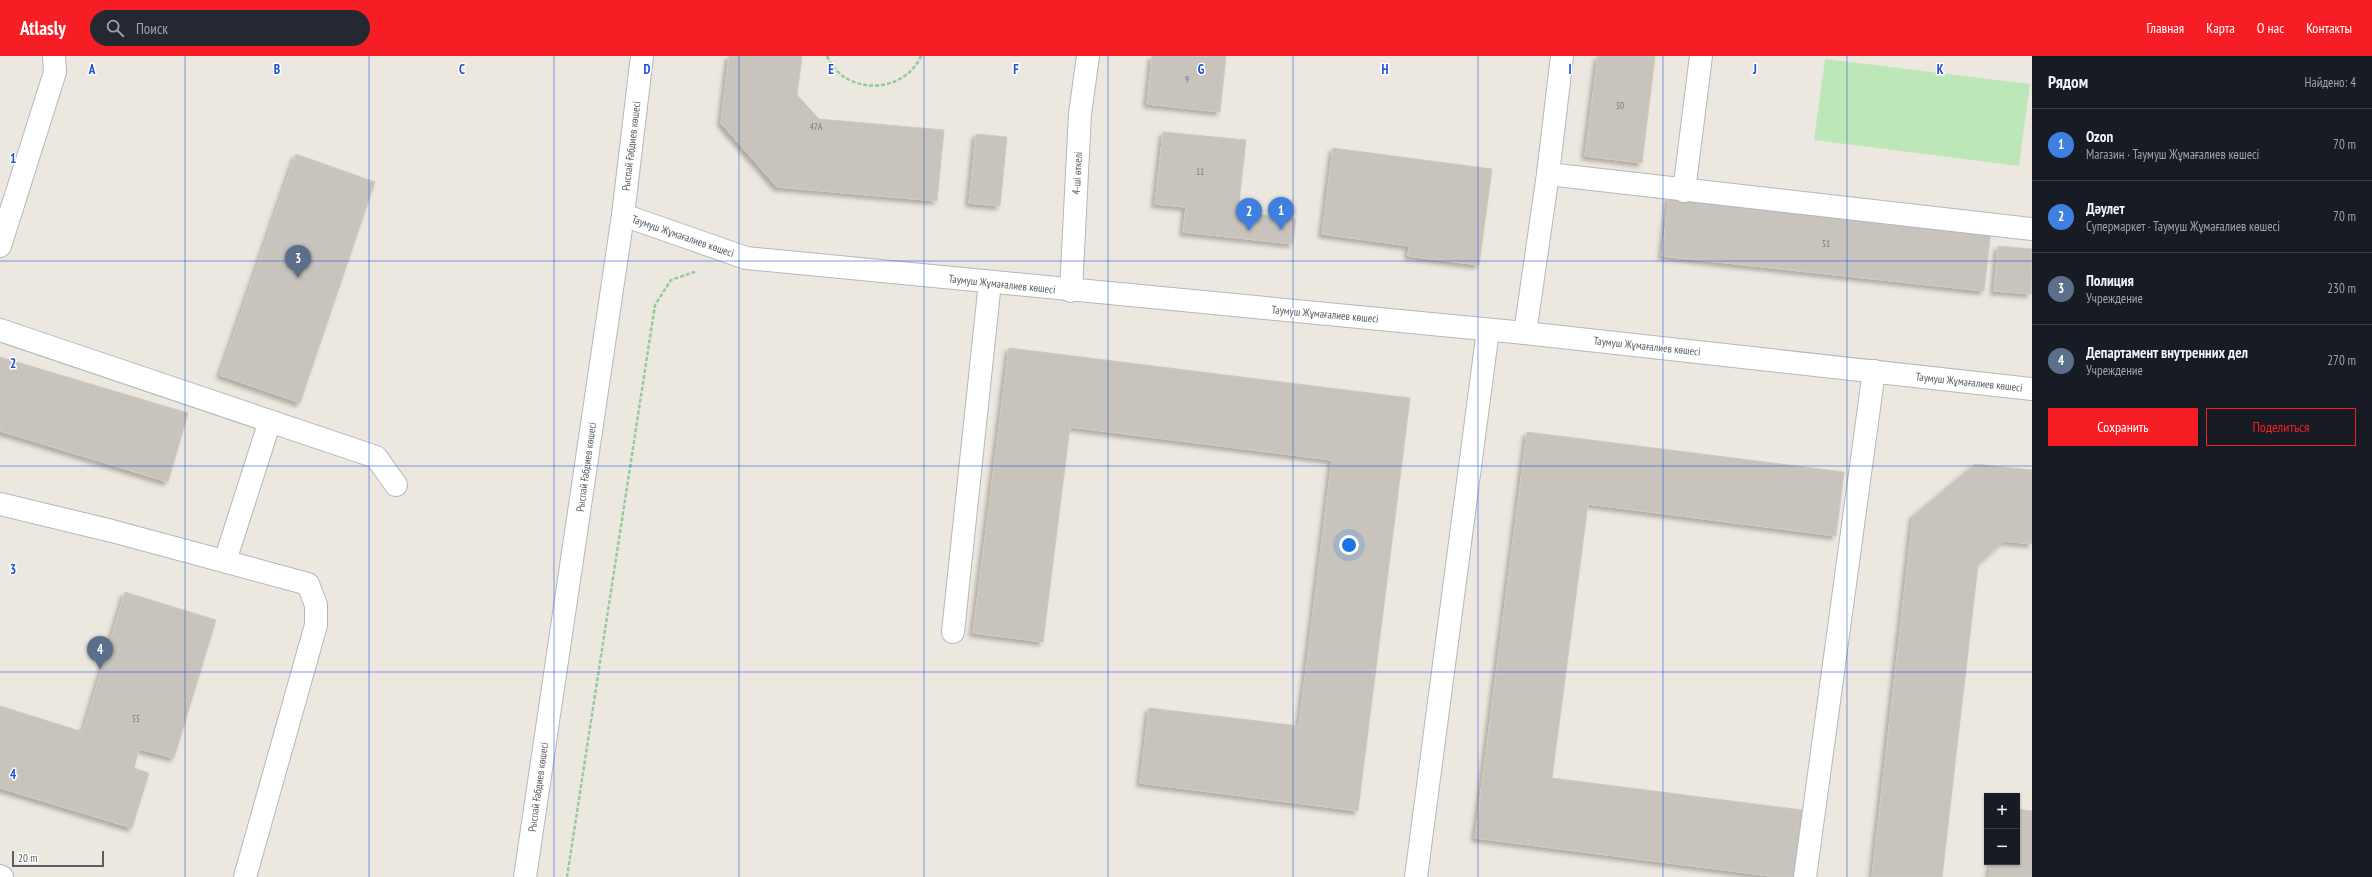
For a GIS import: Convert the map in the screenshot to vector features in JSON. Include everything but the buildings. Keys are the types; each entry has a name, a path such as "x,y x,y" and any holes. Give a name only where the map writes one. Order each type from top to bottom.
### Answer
{"street":[{"path":"0,246 55,72 54,56"},
{"name":"Рыспай Ғабдиев көшесі","path":"525,877 623,216 642,56"},
{"name":"4-ші өткелі","path":"1071,290 1080,114 1088,56"},
{"path":"1525,333 1548,174 1562,56"},
{"path":"1684,191 1701,56"},
{"path":"1548,174 1684,191 2032,229"},
{"name":"Таумуш Жұмағалиев көшесі","path":"623,216 746,258 1525,333 2032,389"},
{"path":"953,632 990,282"},
{"path":"0,330 376,456 396,485"},
{"path":"1416,877 1488,330"},
{"path":"1805,877 1874,371"},
{"path":"225,561 270,421"},
{"path":"0,504 112,531 308,584 316,604 316,625 245,877"}],"path":[{"path":"827,56 841,75 857,83 874,86 891,83 906,76 918,63 921,56"},
{"path":"567,877 655,305 671,280 702,269"}],"green space":[{"path":"1825,59 2030,84 2019,166 1814,140"}],"place":[{"name":"Ozon","path":"1281,230"},
{"name":"Дәулет","path":"1249,231"},
{"name":"Полиция","path":"298,278"},
{"name":"Департамент внутренних дел","path":"100,669"}]}
